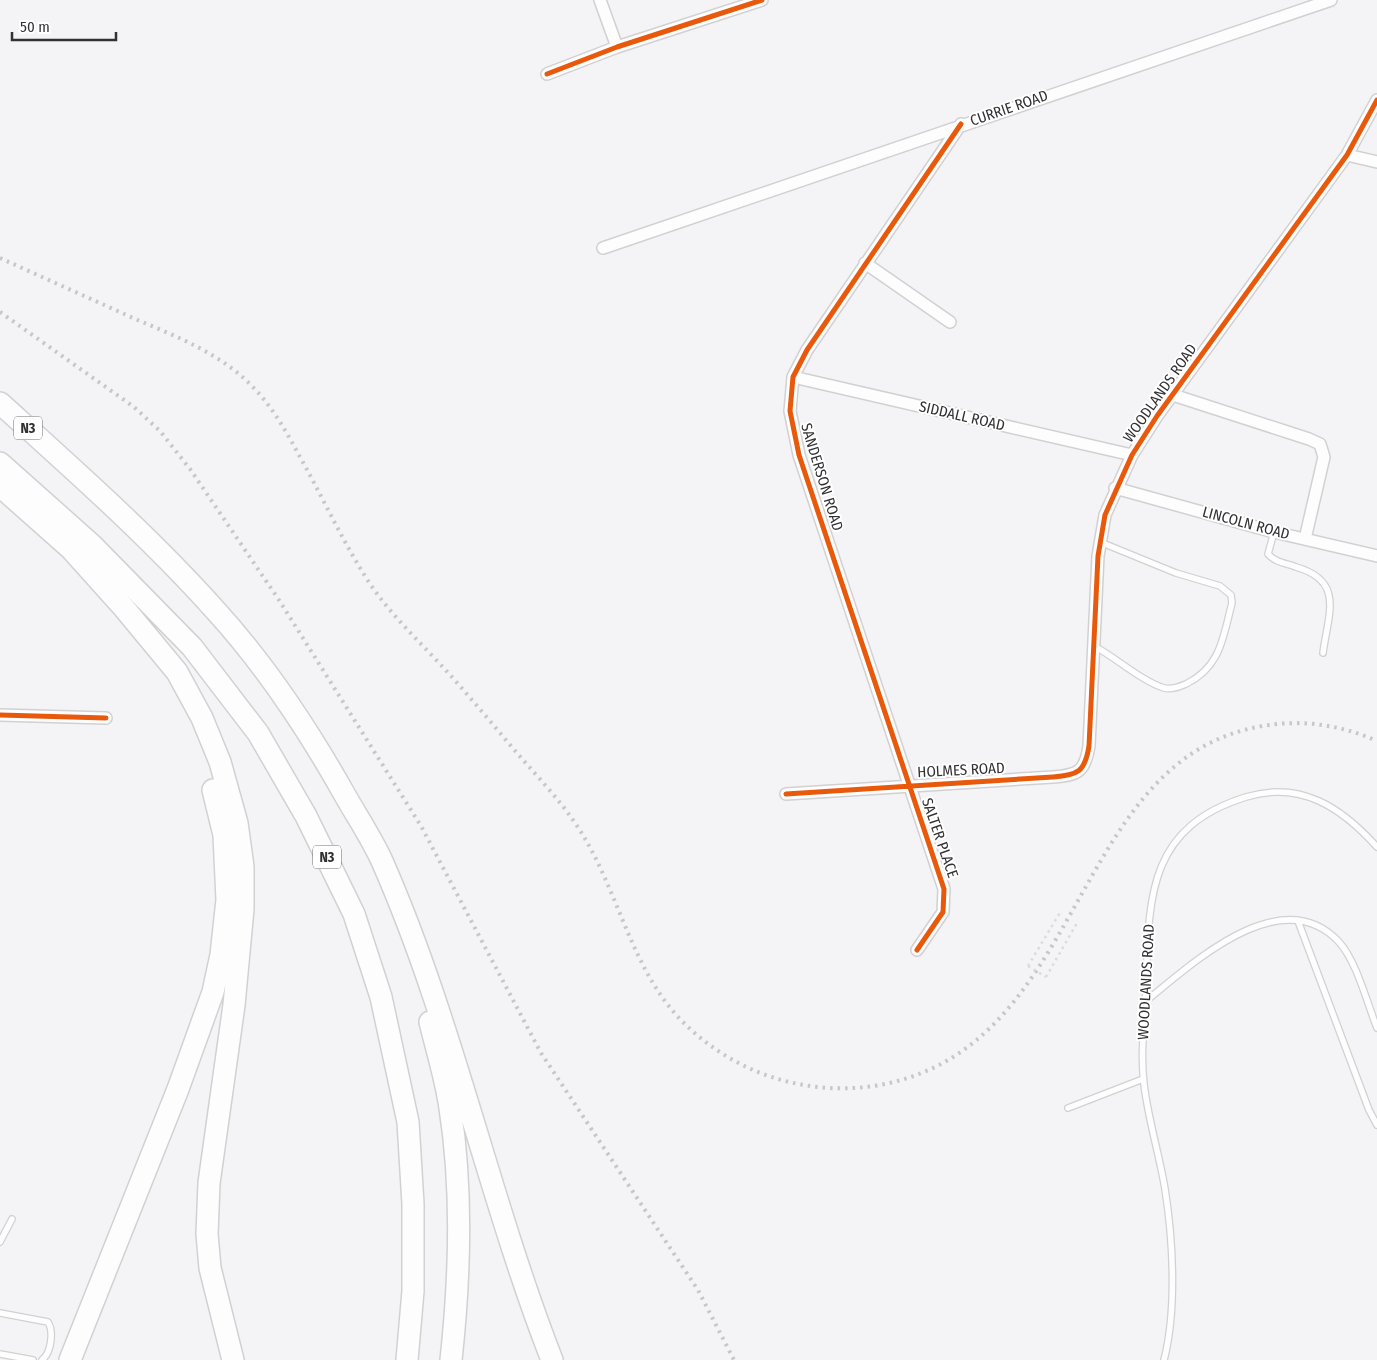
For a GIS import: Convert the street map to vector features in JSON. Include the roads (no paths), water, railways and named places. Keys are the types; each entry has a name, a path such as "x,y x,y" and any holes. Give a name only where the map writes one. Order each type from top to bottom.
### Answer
{"highway":[{"name":"N3","path":"0,403 111,503 217,612 276,687 323,756 375,862 427,1012 450,1108 458,1201 457,1302 451,1360"},
{"name":"N3","path":"0,463 92,545 192,647 258,733 306,816 354,914 380,997 408,1122 413,1204 413,1281 407,1360"},
{"path":"0,486 72,549 177,672 202,718 220,762 238,832 243,867 243,909 234,1005 209,1183 207,1234 210,1268 233,1360"},
{"path":"70,1360 178,1089 212,992 221,954 227,900 224,835 211,780 191,724 124,608"},
{"path":"323,756 381,859 438,1003 540,1329 552,1360"},
{"path":"540,1329 547,1360"}],"street":[{"path":"600,0 617,47"},
{"path":"547,74 617,47 762,0"},
{"name":"CURRIE ROAD","path":"604,248 962,124 1331,0"},
{"name":"WOODLANDS ROAD","path":"1090,746 1100,542 1105,514 1115,488 1132,455 1173,395 1347,155 1377,100"},
{"name":"SANDERSON ROAD","path":"909,785 799,455 790,412 793,378 806,350 962,124"},
{"path":"1347,155 1377,162"},
{"path":"865,263 950,322"},
{"name":"SIDDALL ROAD","path":"793,378 1132,455"},
{"path":"1173,395 1309,438 1320,444 1324,457 1305,539"},
{"name":"LINCOLN ROAD","path":"1115,488 1274,532 1377,556"},
{"path":"0,715 106,718"},
{"name":"HOLMES ROAD","path":"786,794 1072,775 1087,763 1090,746"},
{"name":"SALTER PLACE","path":"909,785 944,888 943,912 917,950"}],"lane":[{"path":"1274,532 1268,554 1274,560 1314,573 1323,579 1328,587 1330,597 1323,653"},
{"path":"1094,646 1116,658 1148,681 1165,688 1177,688 1195,680 1208,670 1215,660 1232,604 1231,596 1220,586 1176,574 1100,542"},
{"name":"WOODLANDS ROAD","path":"1164,1360 1171,1305 1170,1241 1165,1188 1144,1079 1142,1058 1150,899 1158,871 1175,842 1199,820 1230,802 1254,795 1276,793 1310,797 1331,806 1360,828 1377,847"},
{"path":"1146,1002 1208,952 1231,938 1256,926 1274,922 1298,921 1316,924 1339,942 1352,964 1377,1028"},
{"path":"1298,921 1369,1110 1377,1125"},
{"path":"1068,1108 1144,1079"},
{"path":"0,1242 12,1219"},
{"path":"0,1312 48,1322 52,1332 46,1357 42,1360"},
{"path":"0,1354 33,1360"}],"railway":[{"path":"0,258 180,338 225,363 251,385 266,401 284,428 348,547 373,588 553,794 573,820 601,869 634,946 646,971 661,995 678,1017 705,1042 736,1062 769,1076 804,1085 833,1088 863,1087 891,1083 919,1074 974,1042 1018,997 1054,943 1119,832 1156,784 1203,747 1263,726 1292,723 1335,727 1377,741"},
{"path":"0,312 134,407 160,431 190,469 279,600 421,826 541,1053 698,1290 734,1360"}]}
